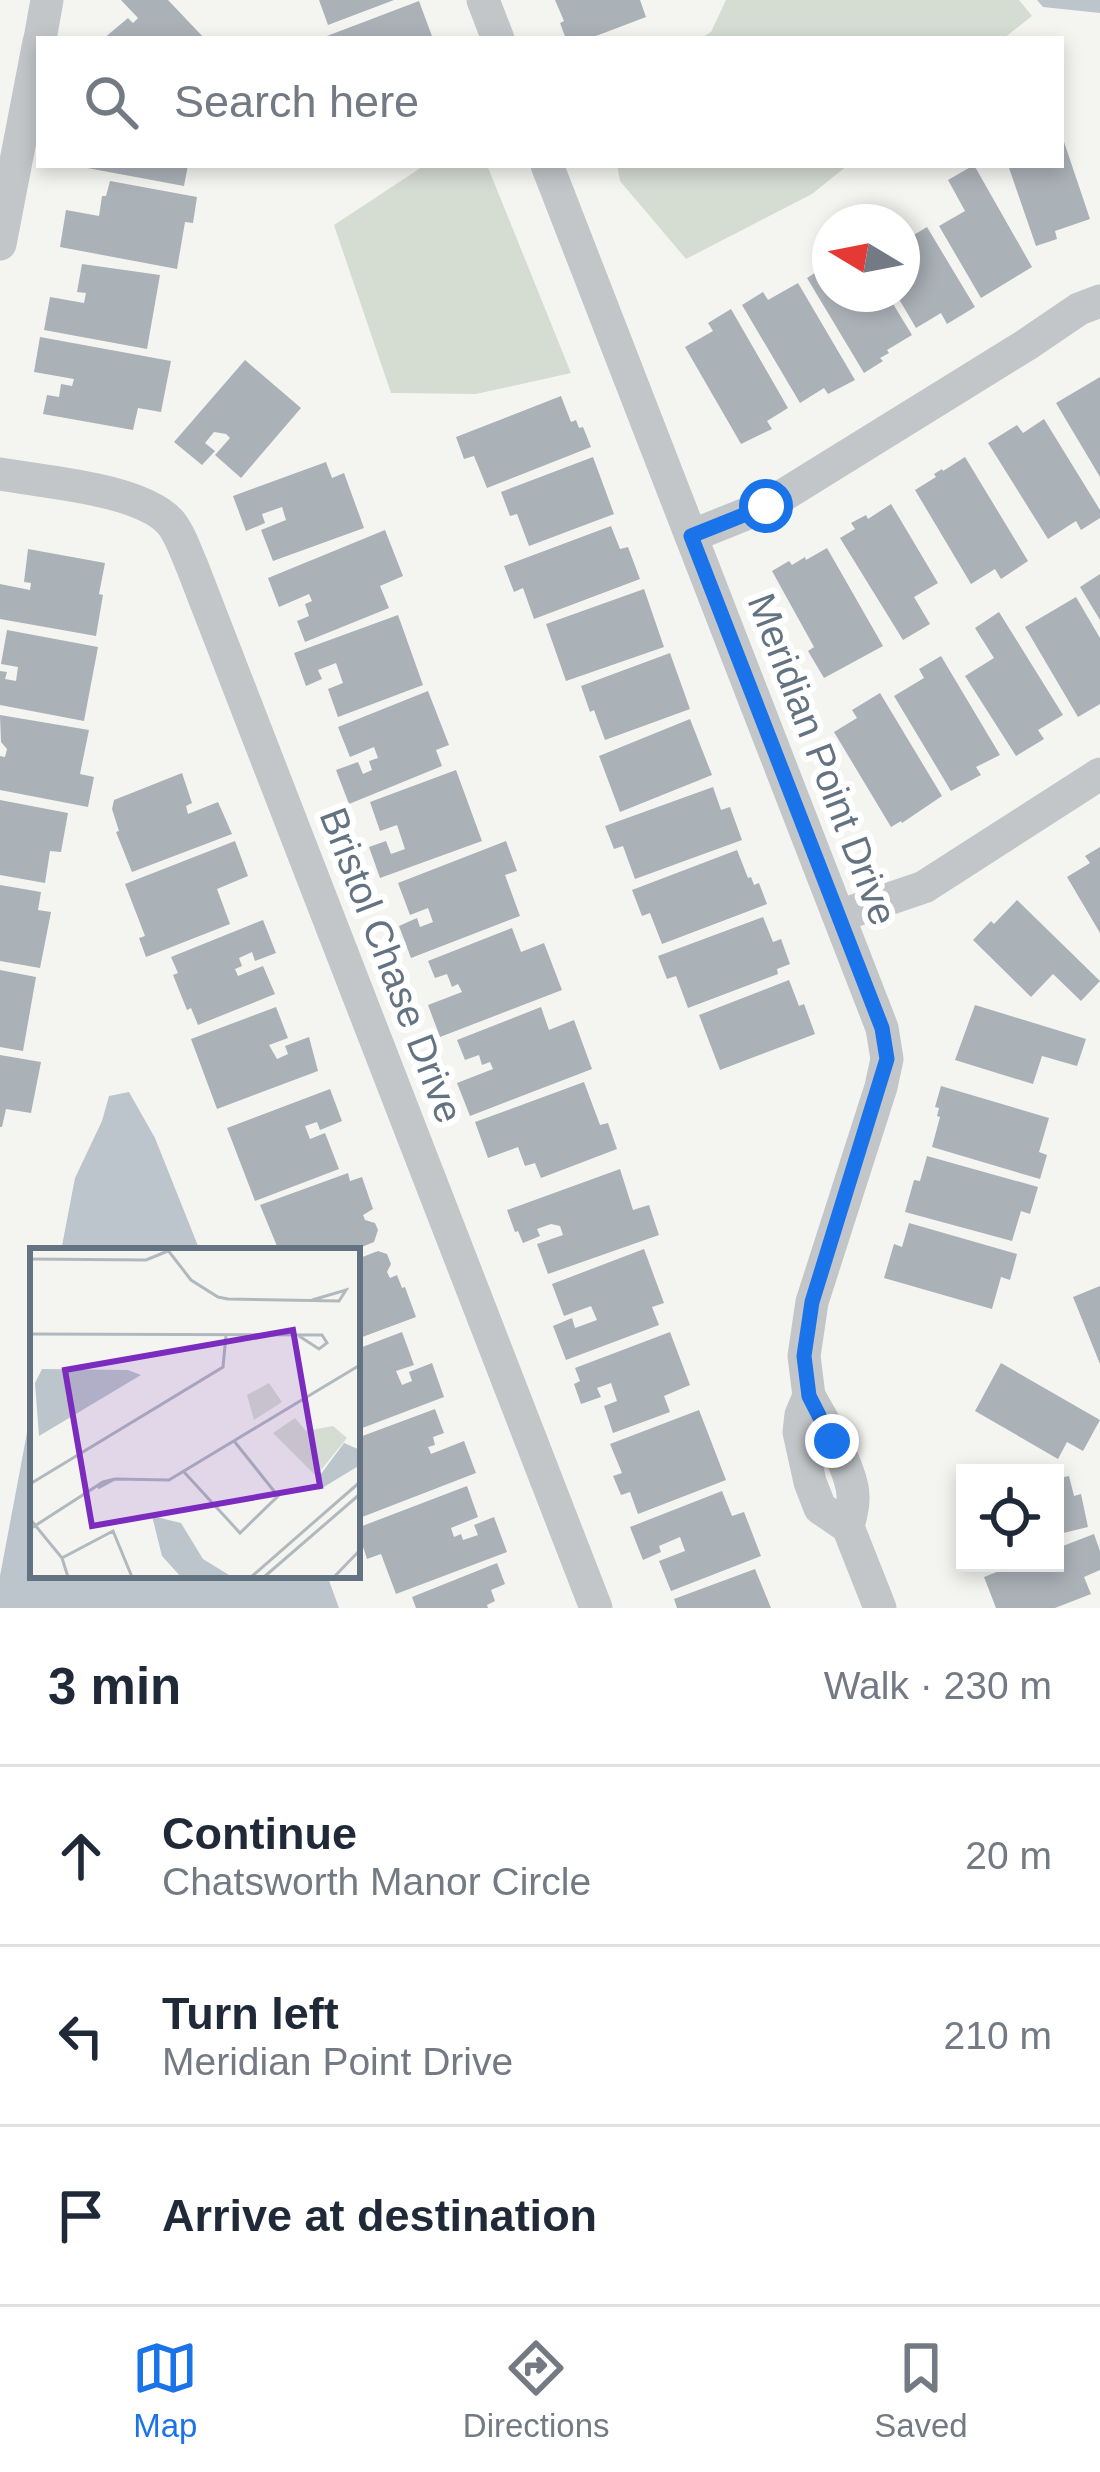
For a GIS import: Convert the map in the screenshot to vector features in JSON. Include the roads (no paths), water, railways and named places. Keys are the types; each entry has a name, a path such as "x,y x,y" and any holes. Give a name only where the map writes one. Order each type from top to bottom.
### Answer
{"street":[{"path":"40,36 47,0"},
{"path":"483,0 498,36"},
{"path":"0,244 36,57"},
{"name":"Meridian Point Drive","path":"548,168 882,1028 887,1059 812,1302 804,1356 809,1396 852,1488 848,1527 880,1608"},
{"path":"691,536 766,506 1079,309 1100,302"},
{"name":"Bristol Chase Drive","path":"0,474 132,498 173,525 596,1608"},
{"path":"839,916 924,886 1100,773"}]}
